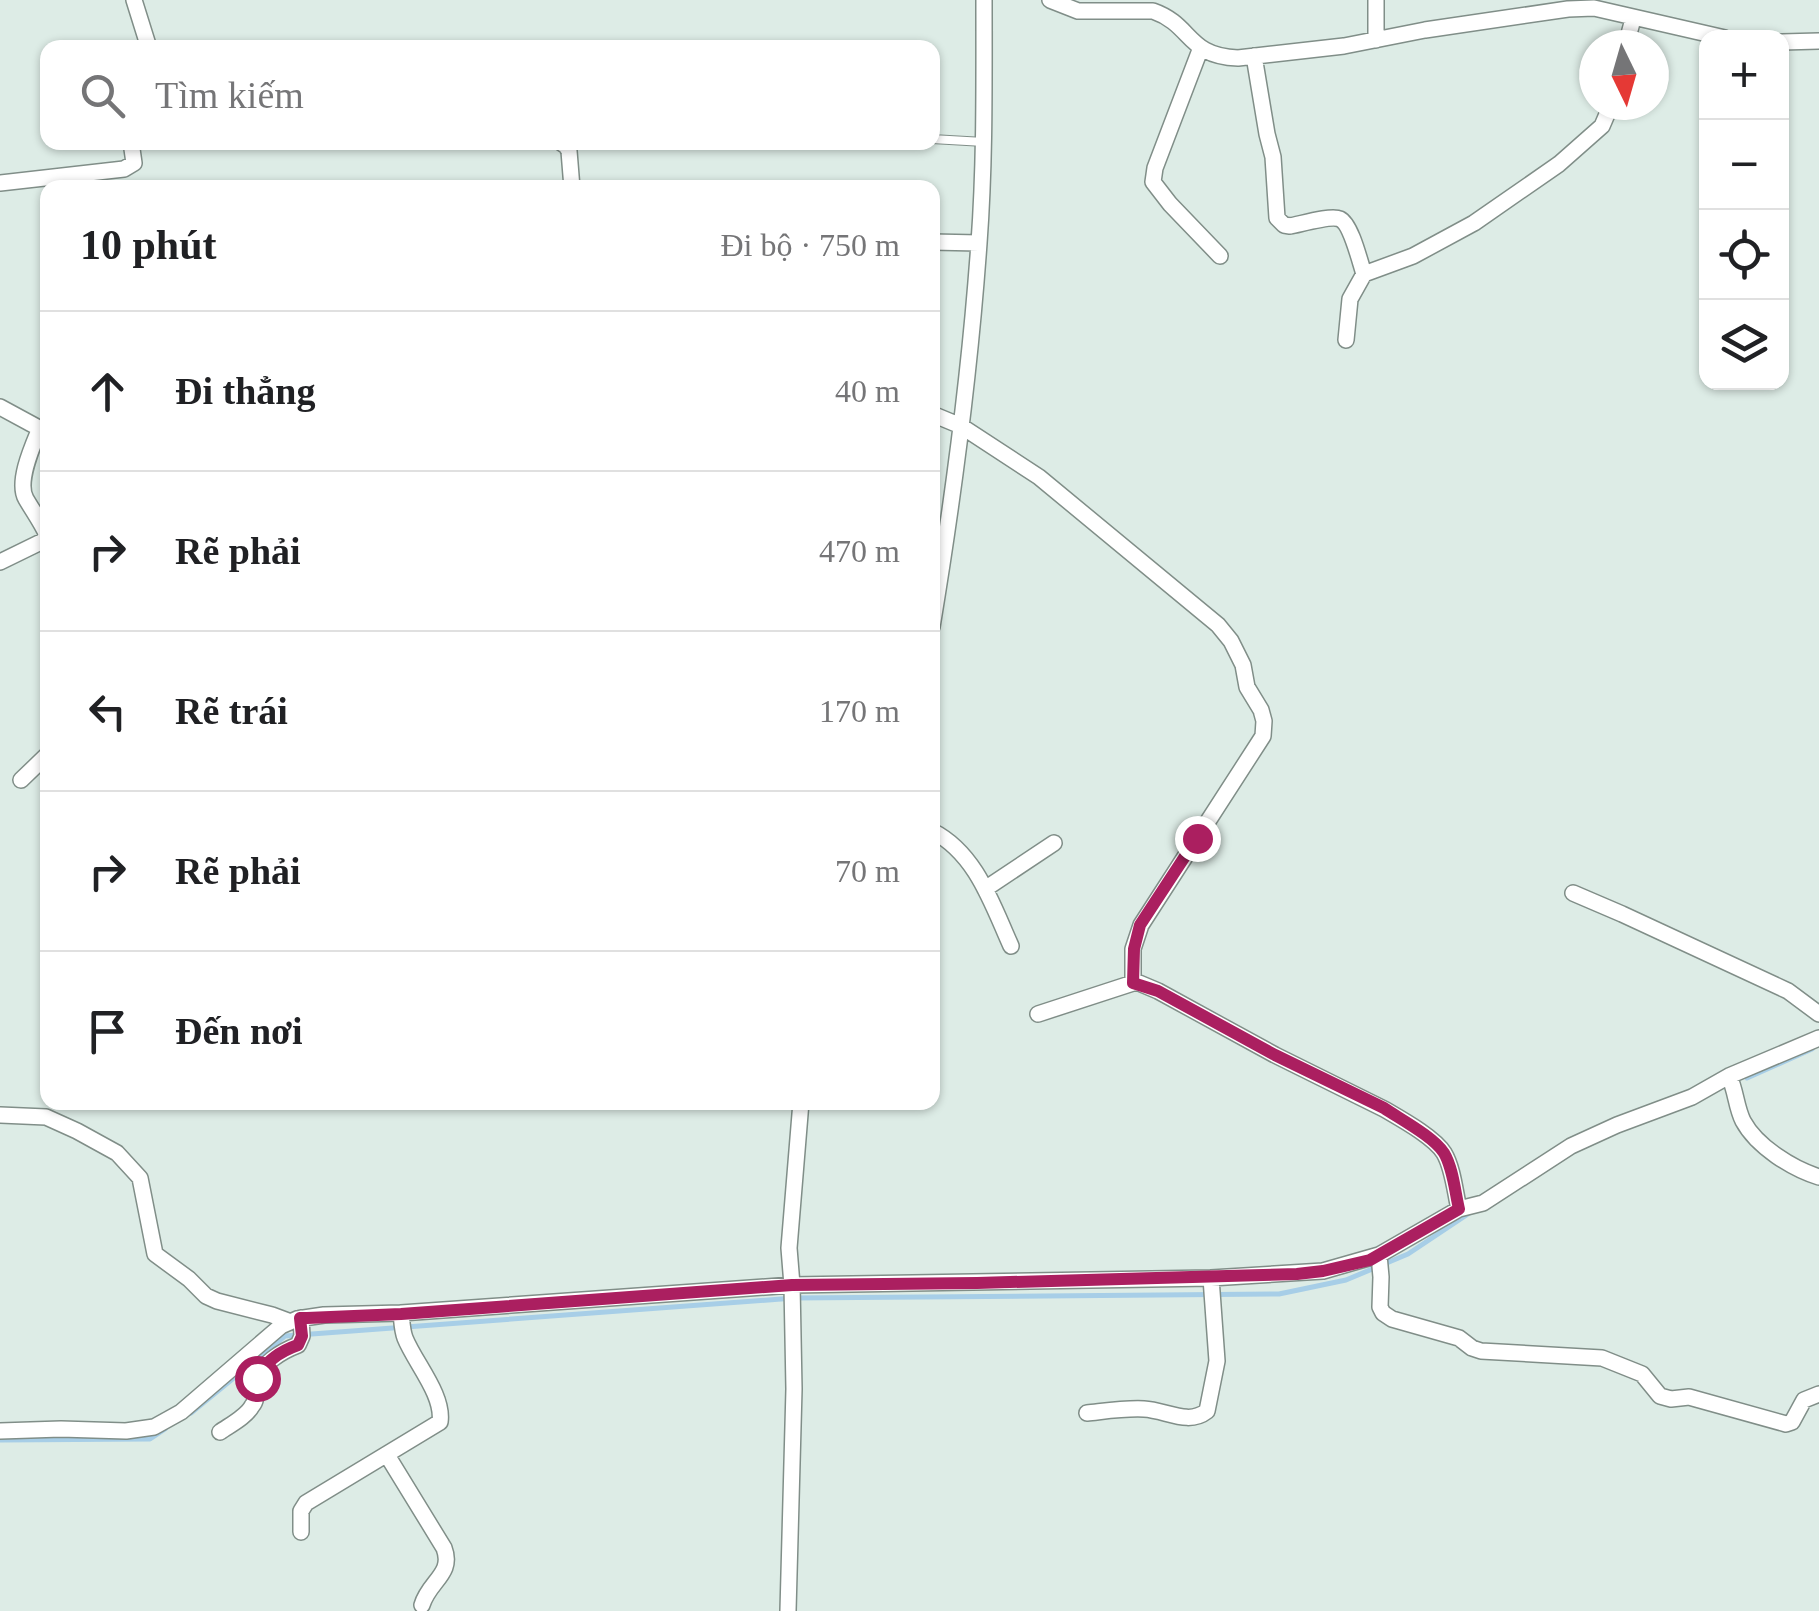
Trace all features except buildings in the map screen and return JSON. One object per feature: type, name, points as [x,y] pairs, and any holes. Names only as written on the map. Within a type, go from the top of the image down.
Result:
[{"type":"street","points":[[134,0],[146,40]]},
{"type":"street","points":[[940,572],[961,426],[980,243],[984,0]]},
{"type":"street","points":[[1050,0],[1078,12],[1152,11],[1162,7],[1200,50],[1221,57],[1316,50],[1568,9],[1628,11],[1699,31]]},
{"type":"street","points":[[1376,0],[1376,40]]},
{"type":"street","points":[[1789,42],[1819,41]]},
{"type":"street","points":[[1200,50],[1154,168],[1153,182],[1220,256]]},
{"type":"street","points":[[1254,56],[1273,157],[1277,218],[1290,226],[1333,218],[1342,220],[1364,274]]},
{"type":"street","points":[[1346,340],[1350,299],[1364,274],[1414,256],[1474,223],[1559,164],[1605,120]]},
{"type":"street","points":[[0,184],[124,169],[134,163],[132,150]]},
{"type":"street","points":[[568,150],[571,180]]},
{"type":"street","points":[[940,242],[980,243]]},
{"type":"street","points":[[0,408],[40,428]]},
{"type":"street","points":[[940,417],[961,426],[1039,478],[1218,625],[1239,654],[1247,686],[1264,722],[1263,736],[1140,925],[1134,949],[1133,983]]},
{"type":"street","points":[[40,436],[31,448],[22,488],[40,521]]},
{"type":"street","points":[[0,562],[40,542]]},
{"type":"street","points":[[21,780],[40,762]]},
{"type":"street","points":[[940,836],[956,846],[985,889],[1011,946]]},
{"type":"street","points":[[985,889],[1054,844]]},
{"type":"street","points":[[1573,894],[1788,991],[1819,1014]]},
{"type":"street","points":[[1038,1014],[1133,983],[1158,991],[1404,1122],[1441,1149],[1459,1209]]},
{"type":"street","points":[[0,1431],[154,1427],[181,1412],[268,1336],[324,1315],[792,1296],[1212,1286],[1345,1266],[1380,1265],[1459,1209],[1483,1203],[1572,1146],[1692,1097],[1733,1087],[1819,1038]]},
{"type":"street","points":[[1733,1087],[1742,1119],[1750,1131],[1791,1164],[1819,1177]]},
{"type":"street","points":[[788,1611],[794,1389],[789,1233],[800,1110]]},
{"type":"street","points":[[0,1115],[46,1117],[117,1153],[140,1178],[155,1254],[217,1302],[272,1315],[298,1326]]},
{"type":"street","points":[[1380,1265],[1382,1313],[1403,1324],[1459,1338],[1472,1348],[1602,1358],[1642,1374],[1660,1396],[1690,1397],[1786,1424],[1792,1422],[1804,1400],[1819,1394]]},
{"type":"street","points":[[1087,1412],[1145,1409],[1182,1418],[1207,1412],[1217,1361],[1212,1286]]},
{"type":"street","points":[[301,1532],[301,1510],[306,1503],[440,1422],[442,1416],[403,1334],[401,1314]]},
{"type":"street","points":[[220,1432],[253,1406],[257,1378],[263,1367],[298,1345],[298,1326]]},
{"type":"street","points":[[387,1455],[448,1560],[422,1605]]},
{"type":"lane","points":[[940,139],[984,142]]},
{"type":"waterway","points":[[1747,1078],[1812,1049]]},
{"type":"waterway","points":[[191,1413],[285,1336],[794,1298],[1279,1294],[1346,1280],[1408,1254],[1471,1212]]},
{"type":"waterway","points":[[0,1440],[150,1439],[165,1429]]},
{"type":"route","points":[[257,1378],[263,1367],[298,1345],[302,1336],[300,1318],[792,1285],[1297,1274],[1370,1260],[1459,1209],[1441,1149],[1384,1108],[1275,1055],[1158,991],[1133,983],[1134,949],[1140,925],[1197,838]]}]
